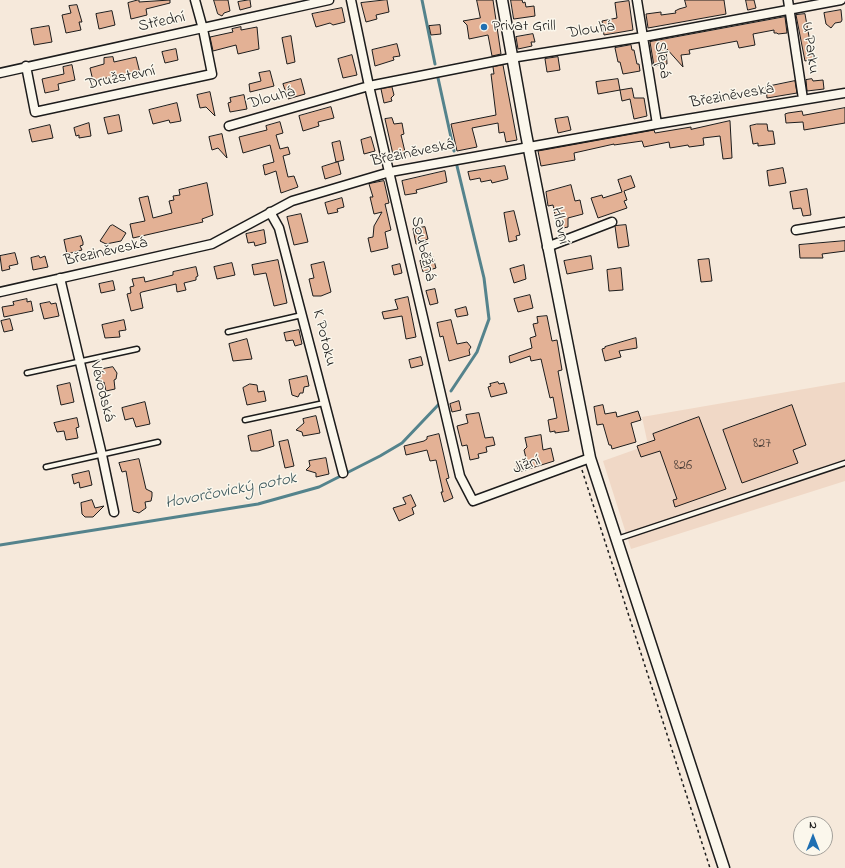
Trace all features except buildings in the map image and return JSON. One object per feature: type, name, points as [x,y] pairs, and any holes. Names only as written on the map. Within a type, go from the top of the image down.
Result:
[{"type":"street","points":[[195,0],[203,28]]},
{"type":"street","name":"Střední","points":[[0,72],[329,0]]},
{"type":"street","name":"Souběžná","points":[[351,0],[369,86],[460,476],[473,501]]},
{"type":"street","name":"Hlavní","points":[[502,0],[511,58],[547,247],[590,458],[724,868]]},
{"type":"street","name":"Slepá","points":[[638,0],[657,124]]},
{"type":"street","name":"U Parku","points":[[788,0],[802,99]]},
{"type":"street","name":"Dlouhá","points":[[230,126],[369,86],[511,58],[643,37],[841,0]]},
{"type":"street","name":"Družstevní","points":[[26,66],[35,112],[212,74],[203,28]]},
{"type":"street","name":"Březiněveská","points":[[0,292],[212,244],[292,201],[390,172],[528,146],[845,93]]},
{"type":"street","name":"K Potoku","points":[[270,212],[279,228],[343,473]]},
{"type":"street","points":[[547,247],[612,222]]},
{"type":"street","points":[[796,230],[845,222]]},
{"type":"street","name":"Vévodská","points":[[60,278],[114,512]]},
{"type":"street","name":"Jižní","points":[[473,501],[590,458]]},
{"type":"lane","points":[[228,332],[302,315]]},
{"type":"lane","points":[[27,374],[137,349]]},
{"type":"lane","points":[[245,420],[325,403]]},
{"type":"lane","points":[[46,468],[158,442]]},
{"type":"lane","points":[[617,539],[845,463]]},
{"type":"path","points":[[580,462],[710,868]]},
{"type":"shaded area","points":[[845,382],[845,481],[631,549],[603,461],[648,445],[642,417]]},
{"type":"waterway","name":"Hovorčovický potok","points":[[422,0],[435,64]]},
{"type":"waterway","name":"Hovorčovický potok","points":[[438,78],[454,151]]},
{"type":"waterway","name":"Hovorčovický potok","points":[[451,391],[477,352],[489,319],[484,278],[457,166]]},
{"type":"waterway","name":"Hovorčovický potok","points":[[0,545],[258,504],[319,487],[402,443],[440,403]]},
{"type":"place","name":"Privat Grill","points":[[484,27]]}]
